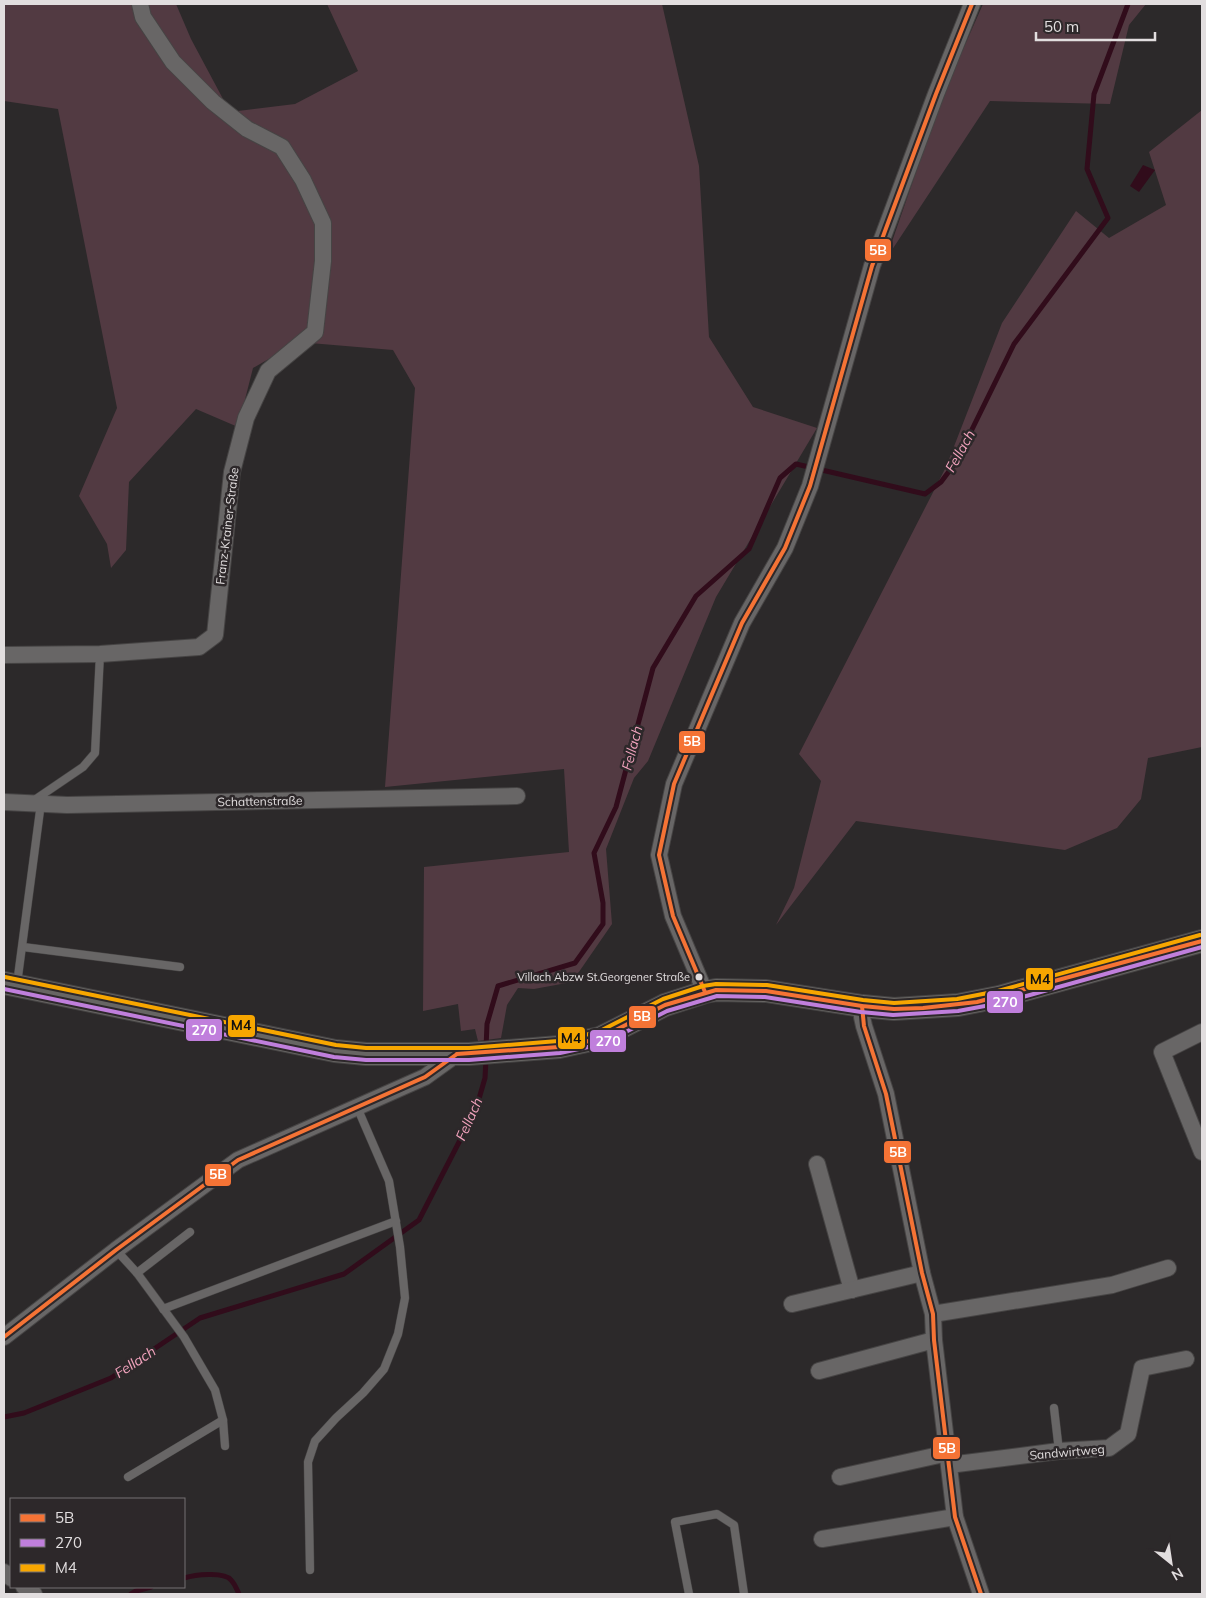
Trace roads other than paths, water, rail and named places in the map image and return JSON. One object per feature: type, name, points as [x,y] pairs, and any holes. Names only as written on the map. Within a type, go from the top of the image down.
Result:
[{"type":"main road","points":[[10,984],[335,1052],[366,1054],[463,1054],[559,1047],[600,1038],[665,1005],[716,990],[766,991],[894,1009],[977,1002],[1202,941]]},
{"type":"street","name":"Franz-Krainer-Straße","points":[[4,655],[100,654],[199,647],[215,634],[232,472],[246,418],[268,371],[315,332],[323,261],[322,223],[303,180],[282,148],[247,129],[213,102],[173,62],[142,17],[140,4]]},
{"type":"street","points":[[705,992],[673,916],[659,854],[674,784],[742,623],[785,548],[810,486],[822,451],[872,266],[936,94],[972,4]]},
{"type":"street","name":"Schattenstraße","points":[[4,802],[77,804],[516,796]]},
{"type":"street","points":[[862,1006],[864,1026],[886,1094],[922,1273],[933,1314],[934,1340],[955,1517],[981,1594]]},
{"type":"street","points":[[1202,1032],[1162,1052],[1202,1152]]},
{"type":"street","points":[[4,1337],[116,1250],[238,1160],[425,1077],[463,1054]]},
{"type":"street","points":[[817,1164],[852,1290]]},
{"type":"street","points":[[933,1314],[1112,1285],[1168,1268]]},
{"type":"street","points":[[792,1304],[922,1273]]},
{"type":"street","points":[[819,1371],[934,1340]]},
{"type":"street","name":"Sandwirtweg","points":[[840,1477],[948,1459],[1109,1448],[1128,1434],[1142,1368],[1186,1359]]},
{"type":"street","points":[[822,1539],[955,1517]]},
{"type":"lane","points":[[10,984],[23,947],[36,803],[83,767],[95,752],[100,654]]},
{"type":"lane","points":[[23,947],[180,967]]},
{"type":"lane","points":[[310,1570],[308,1462],[315,1441],[384,1369],[398,1334],[405,1298],[400,1247],[389,1181],[357,1107]]},
{"type":"lane","points":[[163,1309],[396,1223]]},
{"type":"lane","points":[[137,1273],[190,1232]]},
{"type":"lane","points":[[116,1250],[137,1273],[184,1337],[216,1390],[223,1420],[225,1446]]},
{"type":"lane","points":[[1054,1408],[1059,1451]]},
{"type":"lane","points":[[128,1478],[223,1420]]},
{"type":"lane","points":[[689,1594],[675,1522],[717,1514],[734,1525],[744,1594]]},
{"type":"waterway","name":"Fellach","points":[[486,1048],[487,1024],[498,986],[575,963],[603,924],[603,903],[594,853],[616,807],[653,668],[696,596],[749,549],[780,478],[796,464],[925,494],[941,482],[956,462],[1014,344],[1108,218],[1087,169],[1094,94],[1128,4]]},
{"type":"waterway","name":"Fellach","points":[[4,1417],[24,1413],[111,1378],[200,1318],[344,1274],[419,1220],[476,1109],[485,1078],[486,1059]]},
{"type":"waterway","points":[[185,1578],[201,1575],[222,1575],[231,1580],[239,1594]]},
{"type":"waterway","points":[[131,1594],[147,1588]]},
{"type":"place","name":"Villach Abzw St.Georgener Straße","points":[[699,977]]}]
